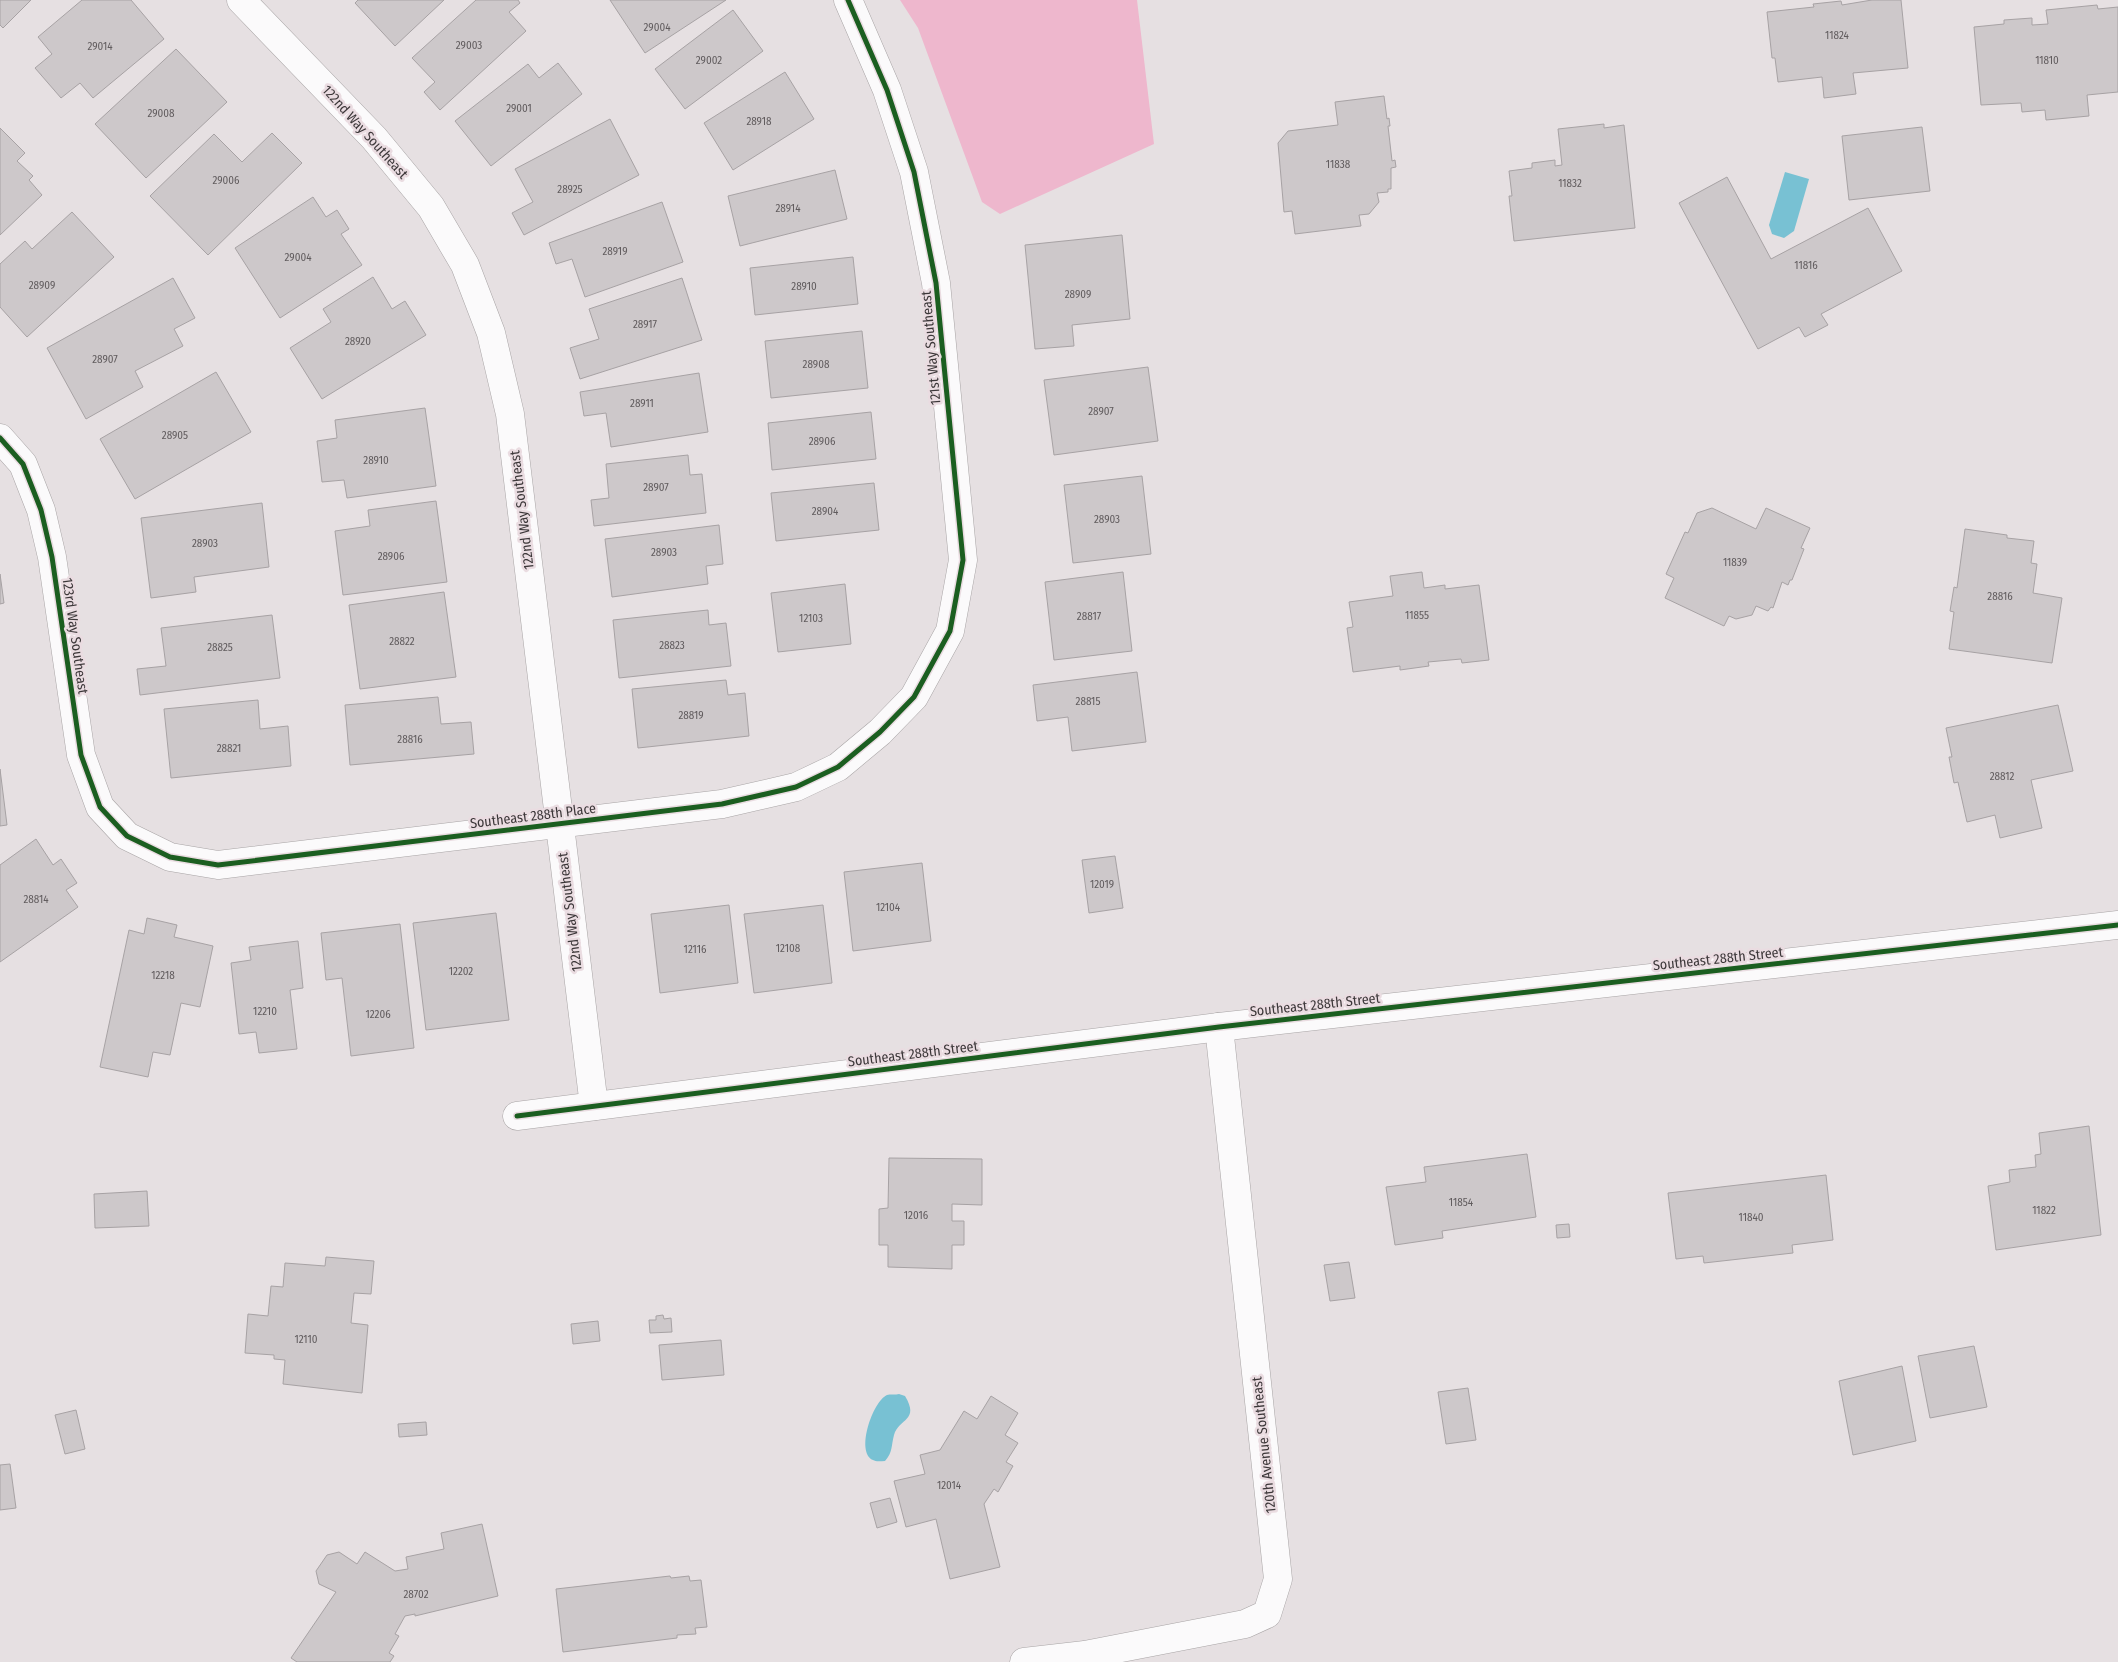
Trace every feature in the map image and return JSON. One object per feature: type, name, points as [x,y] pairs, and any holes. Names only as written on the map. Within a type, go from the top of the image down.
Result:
[{"type":"street","name":"122nd Way Southeast","points":[[241,0],[374,138],[431,207],[465,266],[492,333],[510,414],[594,1106]]},
{"type":"street","name":"121st Way Southeast","points":[[848,0],[888,90],[914,172],[936,283],[963,560],[950,631],[914,697]]},
{"type":"street","name":"123rd Way Southeast","points":[[0,438],[22,464],[41,510],[52,557],[81,755],[100,807],[127,836]]},
{"type":"street","name":"Southeast 288th Place","points":[[127,836],[170,856],[218,866],[722,804],[796,787],[838,767],[880,732],[914,697]]},
{"type":"street","name":"Southeast 288th Street","points":[[517,1116],[1219,1027],[2118,925]]},
{"type":"street","name":"120th Avenue Southeast","points":[[1024,1662],[1085,1655],[1245,1624],[1267,1614],[1278,1579],[1219,1027]]},
{"type":"shaded area","points":[[900,0],[1137,0],[1154,144],[1000,214],[982,202],[918,28]]},
{"type":"water","points":[[1785,172],[1809,179],[1794,231],[1784,238],[1772,234],[1769,225]]},
{"type":"water","points":[[899,1394],[905,1396],[909,1404],[909,1415],[894,1435],[888,1458],[885,1461],[874,1461],[868,1455],[866,1447],[868,1427],[872,1416],[882,1399],[887,1395]]},
{"type":"building","points":[[0,0],[31,0],[3,28],[0,25]]},
{"type":"building","points":[[82,0],[131,0],[164,39],[93,98],[80,83],[61,98],[35,68],[52,54],[38,37]]},
{"type":"building","points":[[358,0],[444,0],[395,46],[355,3]]},
{"type":"building","points":[[476,0],[518,0],[520,3],[509,12],[526,31],[440,110],[424,92],[435,82],[412,58]]},
{"type":"building","points":[[610,0],[726,0],[645,53]]},
{"type":"building","points":[[1872,0],[1901,0],[1908,68],[1853,73],[1856,94],[1824,98],[1822,77],[1778,82],[1775,58],[1772,58],[1767,12],[1814,7],[1813,4],[1841,1],[1842,5]]},
{"type":"building","points":[[2097,5],[2098,9],[2118,7],[2118,92],[2087,95],[2089,116],[2046,120],[2045,110],[2022,112],[2021,103],[1981,105],[1974,27],[2004,24],[2004,20],[2032,18],[2032,25],[2048,24],[2046,10]]},
{"type":"building","points":[[733,10],[763,51],[685,109],[655,69]]},
{"type":"building","points":[[176,49],[227,102],[146,178],[95,124]]},
{"type":"building","points":[[558,63],[582,94],[491,166],[455,121],[528,64],[539,78]]},
{"type":"building","points":[[785,72],[814,119],[733,170],[704,123]]},
{"type":"building","points":[[1384,96],[1387,119],[1389,118],[1390,126],[1388,126],[1392,161],[1395,160],[1396,167],[1391,168],[1391,189],[1388,189],[1388,192],[1377,193],[1379,202],[1369,214],[1359,215],[1361,226],[1295,234],[1292,211],[1284,212],[1278,143],[1288,131],[1338,125],[1335,102]]},
{"type":"building","points":[[610,119],[639,175],[524,235],[512,213],[533,202],[515,169]]},
{"type":"building","points":[[1604,124],[1604,128],[1624,125],[1635,228],[1514,241],[1509,196],[1512,196],[1509,171],[1532,168],[1532,163],[1555,160],[1555,166],[1562,165],[1558,129]]},
{"type":"building","points":[[1922,127],[1930,191],[1849,200],[1842,136]]},
{"type":"building","points":[[0,128],[25,153],[17,161],[33,176],[29,180],[42,195],[0,235]]},
{"type":"building","points":[[272,133],[302,163],[208,255],[150,196],[214,134],[242,162]]},
{"type":"building","points":[[835,170],[847,219],[740,246],[728,196]]},
{"type":"building","points":[[1727,177],[1771,259],[1868,208],[1902,271],[1821,314],[1828,325],[1805,337],[1799,327],[1758,349],[1679,203]]},
{"type":"building","points":[[313,197],[326,217],[337,210],[349,229],[341,234],[362,265],[280,318],[235,248]]},
{"type":"building","points":[[662,202],[683,262],[585,297],[572,259],[556,264],[549,243]]},
{"type":"building","points":[[72,212],[114,257],[27,337],[0,307],[0,264],[25,241],[32,249]]},
{"type":"building","points":[[1122,235],[1130,319],[1072,325],[1074,346],[1035,349],[1025,245]]},
{"type":"building","points":[[853,257],[858,304],[755,315],[750,268]]},
{"type":"building","points":[[373,277],[392,309],[405,301],[426,335],[322,399],[290,348],[331,322],[323,309]]},
{"type":"building","points":[[173,278],[195,318],[174,329],[183,346],[135,371],[143,387],[86,419],[47,348]]},
{"type":"building","points":[[682,278],[702,340],[580,379],[570,348],[599,339],[589,309]]},
{"type":"building","points":[[862,331],[868,388],[771,398],[765,341]]},
{"type":"building","points":[[1148,367],[1158,441],[1054,455],[1044,380]]},
{"type":"building","points":[[216,372],[251,432],[135,499],[100,439]]},
{"type":"building","points":[[699,373],[708,432],[611,447],[606,413],[584,416],[580,392]]},
{"type":"building","points":[[425,408],[436,486],[347,498],[344,480],[322,482],[317,441],[337,438],[335,420]]},
{"type":"building","points":[[871,412],[876,459],[772,470],[768,423]]},
{"type":"building","points":[[688,455],[690,475],[702,474],[706,513],[594,526],[591,500],[609,498],[606,464]]},
{"type":"building","points":[[1142,476],[1151,554],[1073,563],[1064,485]]},
{"type":"building","points":[[874,483],[879,530],[776,541],[771,493]]},
{"type":"building","points":[[436,501],[447,582],[343,595],[335,531],[370,526],[368,510]]},
{"type":"building","points":[[262,503],[269,567],[194,577],[196,592],[151,598],[141,518]]},
{"type":"building","points":[[1712,508],[1756,529],[1766,508],[1810,528],[1801,548],[1804,549],[1792,580],[1790,580],[1788,585],[1782,582],[1773,608],[1771,607],[1768,611],[1756,606],[1752,615],[1736,619],[1729,616],[1724,626],[1665,598],[1674,578],[1666,574],[1685,532],[1688,533],[1697,513]]},
{"type":"building","points":[[719,525],[723,564],[706,566],[708,584],[612,597],[605,539]]},
{"type":"building","points":[[1965,529],[2007,535],[2007,538],[2034,541],[2031,563],[2037,564],[2033,593],[2062,598],[2052,663],[1949,649],[1954,612],[1950,611],[1954,587],[1957,588]]},
{"type":"building","points":[[1123,572],[1132,651],[1054,660],[1045,582]]},
{"type":"building","points":[[1422,572],[1424,588],[1445,585],[1445,589],[1479,585],[1489,660],[1462,663],[1461,659],[1428,662],[1429,666],[1400,670],[1400,666],[1353,672],[1347,628],[1353,627],[1349,602],[1393,596],[1390,576]]},
{"type":"building","points":[[0,574],[4,603],[0,604]]},
{"type":"building","points":[[845,584],[851,644],[778,652],[771,593]]},
{"type":"building","points":[[444,592],[456,677],[360,689],[349,605]]},
{"type":"building","points":[[708,610],[709,625],[726,623],[731,666],[619,678],[613,620]]},
{"type":"building","points":[[272,615],[280,678],[140,695],[137,669],[166,666],[161,628]]},
{"type":"building","points":[[1137,672],[1146,742],[1072,751],[1068,717],[1037,721],[1033,685]]},
{"type":"building","points":[[726,680],[728,695],[745,693],[749,736],[638,748],[632,689]]},
{"type":"building","points":[[438,697],[441,724],[471,722],[474,754],[350,765],[345,705]]},
{"type":"building","points":[[258,700],[260,729],[288,726],[291,766],[171,778],[164,709]]},
{"type":"building","points":[[2058,705],[2073,771],[2031,780],[2042,828],[2000,838],[1995,815],[1967,822],[1958,782],[1954,783],[1949,757],[1952,757],[1946,728]]},
{"type":"building","points":[[0,769],[7,825],[0,826]]},
{"type":"building","points":[[36,839],[53,865],[61,859],[77,883],[66,890],[78,907],[0,962],[0,865]]},
{"type":"building","points":[[1115,856],[1123,908],[1089,913],[1082,860]]},
{"type":"building","points":[[922,863],[931,941],[853,951],[844,872]]},
{"type":"building","points":[[729,905],[738,983],[660,993],[651,914]]},
{"type":"building","points":[[823,905],[832,983],[754,993],[744,914]]},
{"type":"building","points":[[496,913],[509,1020],[426,1030],[413,923]]},
{"type":"building","points":[[147,918],[177,925],[174,937],[213,946],[200,1007],[181,1003],[170,1055],[153,1052],[148,1077],[100,1067],[129,930],[144,934]]},
{"type":"building","points":[[400,924],[414,1048],[351,1056],[342,978],[326,980],[321,933]]},
{"type":"building","points":[[298,941],[303,988],[290,990],[297,1049],[259,1053],[256,1032],[239,1034],[231,963],[251,960],[249,947]]},
{"type":"building","points":[[2089,1126],[2101,1235],[1996,1250],[1988,1186],[2010,1182],[2009,1170],[2036,1167],[2035,1155],[2041,1154],[2039,1133]]},
{"type":"building","points":[[1527,1154],[1536,1217],[1442,1231],[1443,1238],[1395,1245],[1386,1187],[1426,1182],[1424,1167]]},
{"type":"building","points":[[889,1158],[982,1159],[982,1205],[952,1204],[952,1221],[964,1221],[964,1245],[952,1245],[952,1269],[888,1267],[888,1245],[879,1245],[879,1209],[888,1208]]},
{"type":"building","points":[[1826,1175],[1833,1240],[1792,1245],[1793,1253],[1704,1263],[1703,1256],[1676,1259],[1668,1193]]},
{"type":"building","points":[[147,1191],[149,1226],[95,1228],[94,1194]]},
{"type":"building","points":[[1569,1224],[1570,1237],[1557,1238],[1556,1225]]},
{"type":"building","points":[[326,1257],[374,1261],[371,1294],[354,1293],[351,1323],[368,1325],[362,1393],[283,1384],[285,1360],[274,1359],[274,1355],[245,1353],[248,1314],[268,1316],[271,1286],[283,1287],[285,1263],[325,1266]]},
{"type":"building","points":[[1349,1262],[1355,1298],[1330,1301],[1324,1265]]},
{"type":"building","points":[[663,1315],[664,1319],[671,1318],[672,1332],[650,1333],[649,1320],[656,1320],[656,1316]]},
{"type":"building","points":[[598,1321],[600,1341],[573,1344],[571,1324]]},
{"type":"building","points":[[721,1340],[724,1375],[662,1380],[659,1345]]},
{"type":"building","points":[[1974,1346],[1987,1407],[1930,1418],[1918,1356]]},
{"type":"building","points":[[1902,1366],[1916,1441],[1853,1455],[1839,1381]]},
{"type":"building","points":[[1468,1388],[1476,1440],[1446,1444],[1438,1392]]},
{"type":"building","points":[[991,1396],[1018,1413],[1005,1435],[1018,1443],[1006,1462],[1013,1466],[998,1492],[994,1489],[984,1504],[1000,1567],[950,1579],[936,1519],[906,1527],[894,1481],[925,1474],[920,1455],[940,1450],[964,1411],[977,1419]]},
{"type":"building","points":[[76,1410],[85,1449],[65,1454],[55,1415]]},
{"type":"building","points":[[426,1422],[427,1435],[399,1437],[398,1424]]},
{"type":"building","points":[[10,1464],[16,1508],[0,1510],[0,1465]]},
{"type":"building","points":[[890,1498],[897,1522],[877,1528],[870,1503]]},
{"type":"building","points":[[482,1524],[498,1596],[415,1616],[415,1614],[405,1616],[395,1634],[399,1636],[389,1653],[394,1656],[390,1662],[297,1662],[291,1658],[336,1592],[319,1584],[316,1571],[327,1555],[339,1552],[357,1564],[365,1552],[395,1571],[408,1569],[406,1557],[444,1549],[441,1533]]},
{"type":"building","points":[[670,1576],[671,1578],[689,1576],[690,1581],[701,1580],[707,1627],[695,1628],[696,1634],[677,1635],[677,1638],[563,1652],[556,1589]]},
{"type":"cycle path","points":[[0,438],[23,464],[41,510],[52,557],[81,755],[100,807],[127,836],[170,857],[218,865],[722,804],[796,787],[838,767],[880,732],[914,697],[950,631],[963,560],[936,283],[914,172],[887,90],[848,0]]},
{"type":"cycle path","points":[[517,1116],[1219,1027],[2118,925]]}]
